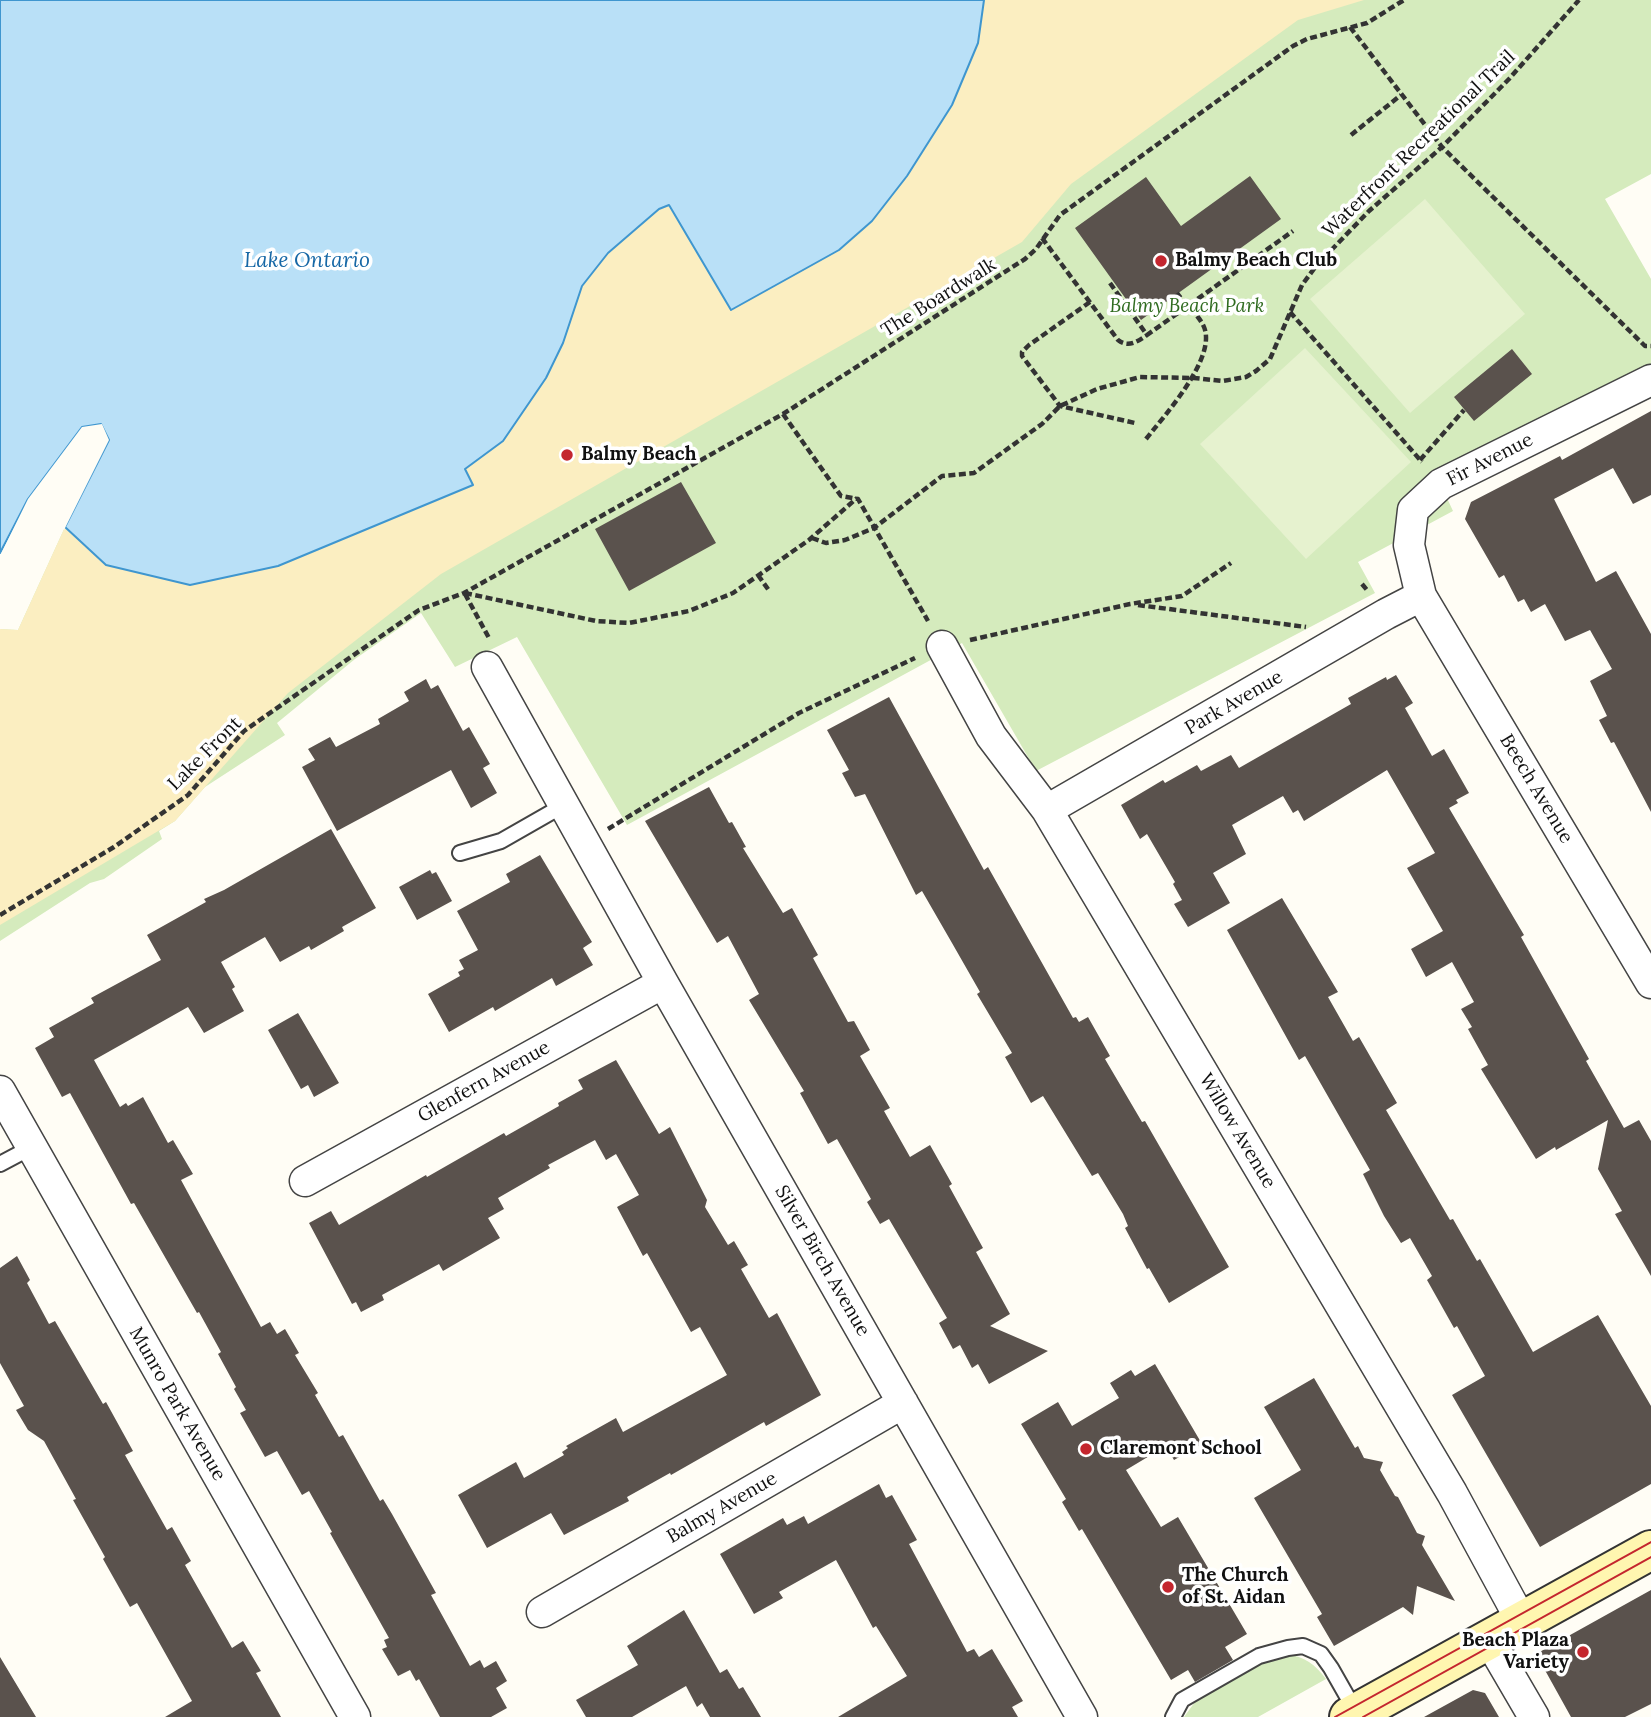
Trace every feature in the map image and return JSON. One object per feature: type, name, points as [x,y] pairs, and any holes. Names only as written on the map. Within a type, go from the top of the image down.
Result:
[{"type":"main road","points":[[1353,1715],[1651,1550]]},
{"type":"street","name":"Fir Avenue","points":[[1421,596],[1409,545],[1413,509],[1441,484],[1651,380]]},
{"type":"street","name":"Park Avenue","points":[[1046,810],[1421,596]]},
{"type":"street","name":"Beech Avenue","points":[[1421,596],[1651,983]]},
{"type":"street","name":"Willow Avenue","points":[[943,646],[991,736],[1046,810],[1452,1493],[1506,1631],[1534,1717]]},
{"type":"street","name":"Silver Birch Avenue","points":[[486,667],[1082,1717]]},
{"type":"street","name":"Glenfern Avenue","points":[[306,1181],[663,983]]},
{"type":"street","name":"Munro Park Avenue","points":[[0,1091],[355,1717]]},
{"type":"street","name":"Balmy Avenue","points":[[542,1612],[903,1404]]},
{"type":"lane","points":[[460,853],[501,841],[564,805]]},
{"type":"lane","points":[[0,1164],[32,1147]]},
{"type":"lane","points":[[1173,1717],[1182,1700],[1259,1656],[1303,1646],[1321,1654],[1331,1668],[1353,1715]]},
{"type":"path","name":"The Boardwalk","points":[[464,593],[783,414],[1025,259],[1036,249],[1060,215],[1293,46],[1307,39],[1375,19],[1404,0]]},
{"type":"path","name":"Waterfront Recreational Trail","points":[[812,537],[826,543],[845,540],[874,528],[942,476],[974,473],[1042,424],[1060,407],[1097,389],[1140,377],[1230,380],[1256,371],[1270,359],[1302,285],[1322,259],[1368,211],[1442,147],[1509,79],[1579,0]]},
{"type":"path","points":[[1350,27],[1442,147],[1645,346],[1651,346]]},
{"type":"path","points":[[1351,135],[1401,94]]},
{"type":"path","points":[[1042,238],[1121,343],[1131,344],[1293,231]]},
{"type":"path","points":[[1110,283],[1147,335]]},
{"type":"path","points":[[1146,439],[1194,377],[1203,351],[1206,332],[1203,325],[1177,293]]},
{"type":"path","points":[[1090,302],[1022,352],[1024,358],[1060,407],[1135,423]]},
{"type":"path","points":[[1290,312],[1427,468]]},
{"type":"path","points":[[1420,460],[1464,410]]},
{"type":"path","points":[[783,414],[841,496],[857,498]]},
{"type":"path","points":[[857,498],[943,646]]},
{"type":"path","points":[[464,593],[579,619],[629,623],[701,608],[733,593],[812,537],[857,498]]},
{"type":"path","points":[[585,842],[799,713],[943,646],[1130,604],[1177,597],[1191,592],[1231,564]]},
{"type":"path","points":[[758,575],[770,592]]},
{"type":"path","points":[[1362,584],[1367,590]]},
{"type":"path","points":[[464,593],[493,645],[486,667]]},
{"type":"path","name":"Lake Front","points":[[0,915],[114,847],[188,795],[244,732],[329,672],[419,610],[464,593]]},
{"type":"path","points":[[1130,604],[1315,628]]},
{"type":"green space","name":"Balmy Beach Park","points":[[984,0],[1651,0],[1651,174],[1605,199],[1651,279],[1651,371],[1446,496],[1453,511],[1358,562],[1375,593],[1036,771],[962,643],[627,825],[517,637],[455,667],[421,613],[355,659],[277,723],[285,735],[205,787],[175,821],[159,831],[162,839],[104,879],[90,883],[0,941],[0,629],[18,630],[65,527],[106,565],[978,43]]},
{"type":"green space","points":[[1425,199],[1525,314],[1410,413],[1310,299]]},
{"type":"green space","points":[[1305,348],[1411,462],[1306,559],[1200,444]]},
{"type":"green space","points":[[1286,1654],[1309,1662],[1326,1679],[1258,1717],[1184,1717],[1200,1695],[1262,1659]]},
{"type":"sand","name":"Balmy Beach","points":[[984,0],[1364,0],[1298,20],[1071,184],[1022,242],[441,574],[288,693],[175,821],[0,925],[0,629],[18,630],[65,527],[106,565],[472,485],[465,469],[503,441],[546,378],[563,343],[582,286],[608,253],[659,209],[668,205],[731,310],[839,250],[872,221],[907,176],[978,43]]},
{"type":"water","name":"Lake Ontario","points":[[0,0],[984,0],[978,43],[952,105],[907,176],[872,221],[839,250],[731,310],[669,205],[659,209],[608,253],[582,286],[563,343],[546,378],[503,441],[465,469],[473,485],[278,566],[190,585],[106,565],[65,527],[109,440],[101,424],[82,427],[28,499],[0,553]]},
{"type":"pier","points":[[102,424],[109,440],[64,530],[62,525],[105,440],[100,427],[84,430],[31,501],[0,556],[28,499],[82,427]]},
{"type":"building","name":"Balmy Beach Club","points":[[1250,176],[1281,219],[1141,320],[1075,228],[1146,177],[1181,226]]},
{"type":"building","points":[[1512,349],[1532,374],[1474,421],[1454,397]]},
{"type":"building","points":[[1651,411],[1651,495],[1633,504],[1613,468],[1554,499],[1596,582],[1616,571],[1651,634],[1651,812],[1614,742],[1611,743],[1599,720],[1607,716],[1590,681],[1612,669],[1590,630],[1565,641],[1545,604],[1531,612],[1524,599],[1518,602],[1504,575],[1499,578],[1465,519],[1471,502],[1560,456],[1562,460]]},
{"type":"building","points":[[681,482],[716,543],[629,591],[595,529]]},
{"type":"building","points":[[1396,675],[1413,703],[1405,708],[1432,756],[1444,749],[1469,793],[1456,800],[1458,803],[1449,808],[1524,935],[1521,937],[1589,1059],[1586,1061],[1624,1128],[1639,1120],[1651,1141],[1651,1276],[1615,1214],[1622,1211],[1598,1169],[1608,1120],[1536,1159],[1481,1069],[1488,1065],[1468,1029],[1472,1027],[1461,1009],[1474,1002],[1452,962],[1426,977],[1411,949],[1443,931],[1407,868],[1435,853],[1387,770],[1304,821],[1298,810],[1293,813],[1283,796],[1232,825],[1246,854],[1213,873],[1230,903],[1188,927],[1174,904],[1182,900],[1173,884],[1175,882],[1147,834],[1140,839],[1121,805],[1163,780],[1165,783],[1197,765],[1201,771],[1231,755],[1239,768],[1351,704],[1348,698],[1386,677],[1387,680]]},
{"type":"building","points":[[426,679],[431,689],[438,685],[463,731],[469,727],[490,764],[483,768],[497,793],[471,808],[451,770],[337,831],[302,767],[315,760],[308,749],[330,737],[336,747],[380,724],[378,719],[409,701],[404,692]]},
{"type":"building","points":[[889,697],[984,870],[988,867],[1073,1018],[1076,1017],[1079,1022],[1088,1017],[1110,1056],[1105,1059],[1142,1122],[1145,1121],[1229,1267],[1169,1303],[1149,1268],[1147,1269],[1125,1228],[1128,1226],[1123,1214],[1098,1173],[1092,1176],[1043,1096],[1031,1103],[1005,1057],[1012,1053],[977,994],[980,992],[952,943],[922,891],[916,895],[865,794],[855,797],[842,773],[849,770],[827,730]]},
{"type":"building","points":[[709,787],[729,823],[732,822],[746,847],[743,848],[783,913],[792,908],[818,955],[813,958],[848,1022],[854,1021],[870,1050],[860,1056],[890,1108],[884,1111],[910,1157],[930,1145],[952,1184],[949,1186],[983,1248],[976,1252],[1010,1314],[990,1326],[1048,1351],[989,1384],[978,1364],[972,1368],[960,1345],[953,1349],[939,1323],[947,1318],[889,1219],[880,1224],[867,1202],[871,1199],[837,1139],[828,1144],[800,1093],[804,1091],[749,1000],[759,994],[728,936],[717,943],[645,821]]},
{"type":"building","points":[[331,829],[376,908],[342,927],[344,931],[311,950],[309,946],[280,962],[265,937],[221,962],[244,1011],[204,1033],[188,1007],[94,1060],[120,1107],[126,1103],[128,1106],[143,1097],[168,1143],[173,1140],[193,1174],[181,1180],[261,1327],[270,1322],[277,1334],[285,1329],[299,1353],[295,1355],[318,1393],[315,1395],[339,1437],[343,1435],[380,1501],[383,1499],[392,1514],[436,1593],[431,1595],[470,1666],[480,1660],[484,1668],[496,1661],[507,1681],[496,1688],[507,1708],[491,1717],[440,1717],[419,1679],[416,1681],[410,1670],[398,1676],[382,1649],[387,1647],[384,1640],[389,1638],[309,1491],[302,1495],[277,1451],[265,1457],[240,1413],[246,1410],[218,1354],[221,1352],[199,1312],[197,1313],[134,1203],[131,1204],[70,1093],[62,1097],[35,1048],[54,1037],[49,1028],[94,1003],[91,998],[161,960],[147,935],[206,902],[204,899]]},
{"type":"building","points":[[540,855],[592,942],[583,948],[593,965],[556,986],[552,978],[495,1011],[493,1007],[449,1032],[428,994],[460,976],[458,972],[464,969],[459,960],[478,950],[457,911],[510,882],[506,874]]},
{"type":"building","points":[[430,870],[432,874],[436,872],[452,901],[417,920],[399,887]]},
{"type":"building","points":[[1282,898],[1338,992],[1328,997],[1353,1041],[1359,1037],[1397,1103],[1386,1110],[1450,1220],[1453,1219],[1477,1261],[1480,1259],[1533,1352],[1598,1315],[1651,1406],[1651,1484],[1540,1547],[1452,1395],[1485,1376],[1427,1280],[1432,1276],[1410,1238],[1401,1243],[1384,1216],[1363,1174],[1370,1170],[1305,1056],[1299,1060],[1227,930]]},
{"type":"building","points":[[298,1013],[339,1083],[314,1097],[308,1085],[301,1089],[268,1030]]},
{"type":"building","points":[[616,1060],[659,1134],[670,1127],[707,1200],[705,1207],[728,1245],[734,1241],[748,1265],[741,1269],[769,1318],[777,1313],[821,1395],[766,1426],[764,1422],[671,1475],[670,1473],[627,1497],[629,1501],[564,1535],[551,1513],[487,1548],[458,1495],[516,1462],[524,1478],[564,1455],[562,1452],[568,1448],[566,1446],[616,1418],[623,1432],[727,1375],[700,1327],[691,1332],[647,1253],[643,1256],[617,1207],[639,1195],[616,1154],[606,1160],[595,1140],[548,1165],[550,1168],[498,1198],[504,1209],[488,1218],[500,1238],[443,1271],[439,1264],[382,1295],[384,1300],[361,1312],[356,1302],[352,1304],[309,1223],[331,1211],[339,1225],[426,1175],[427,1177],[504,1133],[506,1136],[559,1106],[558,1103],[583,1089],[578,1080]]},
{"type":"building","points":[[17,1256],[30,1280],[27,1283],[49,1324],[55,1321],[133,1451],[125,1455],[167,1530],[172,1527],[191,1561],[185,1565],[232,1648],[243,1641],[261,1671],[256,1673],[281,1717],[165,1717],[192,1701],[137,1603],[130,1607],[44,1441],[28,1430],[16,1410],[24,1406],[0,1363],[0,1268]]},
{"type":"building","points":[[1155,1364],[1202,1444],[1174,1460],[1166,1446],[1126,1470],[1161,1527],[1178,1517],[1247,1634],[1225,1647],[1233,1660],[1195,1682],[1188,1670],[1171,1680],[1082,1529],[1079,1531],[1062,1502],[1066,1499],[1021,1424],[1058,1402],[1072,1426],[1119,1398],[1110,1383],[1131,1370],[1135,1376]]},
{"type":"building","points":[[1314,1378],[1355,1448],[1358,1446],[1364,1458],[1383,1462],[1380,1470],[1417,1533],[1425,1536],[1422,1545],[1455,1601],[1417,1586],[1413,1615],[1403,1607],[1334,1646],[1317,1617],[1322,1614],[1254,1498],[1301,1470],[1264,1407]]},
{"type":"building","points":[[879,1484],[886,1498],[892,1495],[917,1540],[909,1544],[967,1652],[974,1649],[979,1657],[992,1649],[1023,1701],[1012,1707],[1018,1717],[838,1717],[907,1676],[876,1626],[873,1628],[836,1560],[779,1592],[783,1598],[754,1614],[720,1554],[783,1518],[787,1525],[804,1516],[808,1524]]},
{"type":"building","points":[[1651,1590],[1651,1704],[1625,1717],[1571,1717],[1536,1654]]},
{"type":"building","points":[[684,1610],[720,1673],[727,1669],[739,1689],[743,1687],[761,1717],[710,1717],[702,1703],[697,1707],[686,1686],[632,1717],[586,1717],[576,1700],[638,1665],[627,1646]]},
{"type":"building","points":[[0,1657],[36,1717],[0,1717]]},
{"type":"building","points":[[1473,1690],[1485,1693],[1499,1717],[1424,1717]]},
{"type":"tram line","points":[[1335,1717],[1651,1542]]},
{"type":"tram line","points":[[1363,1717],[1651,1557]]},
{"type":"place","name":"Balmy Beach Club","points":[[1161,261]]},
{"type":"place","name":"Balmy Beach","points":[[567,455]]},
{"type":"place","name":"Claremont School","points":[[1086,1449]]},
{"type":"place","name":"The Church of St. Aidan","points":[[1168,1587]]},
{"type":"place","name":"Beach Plaza Variety","points":[[1583,1652]]}]
